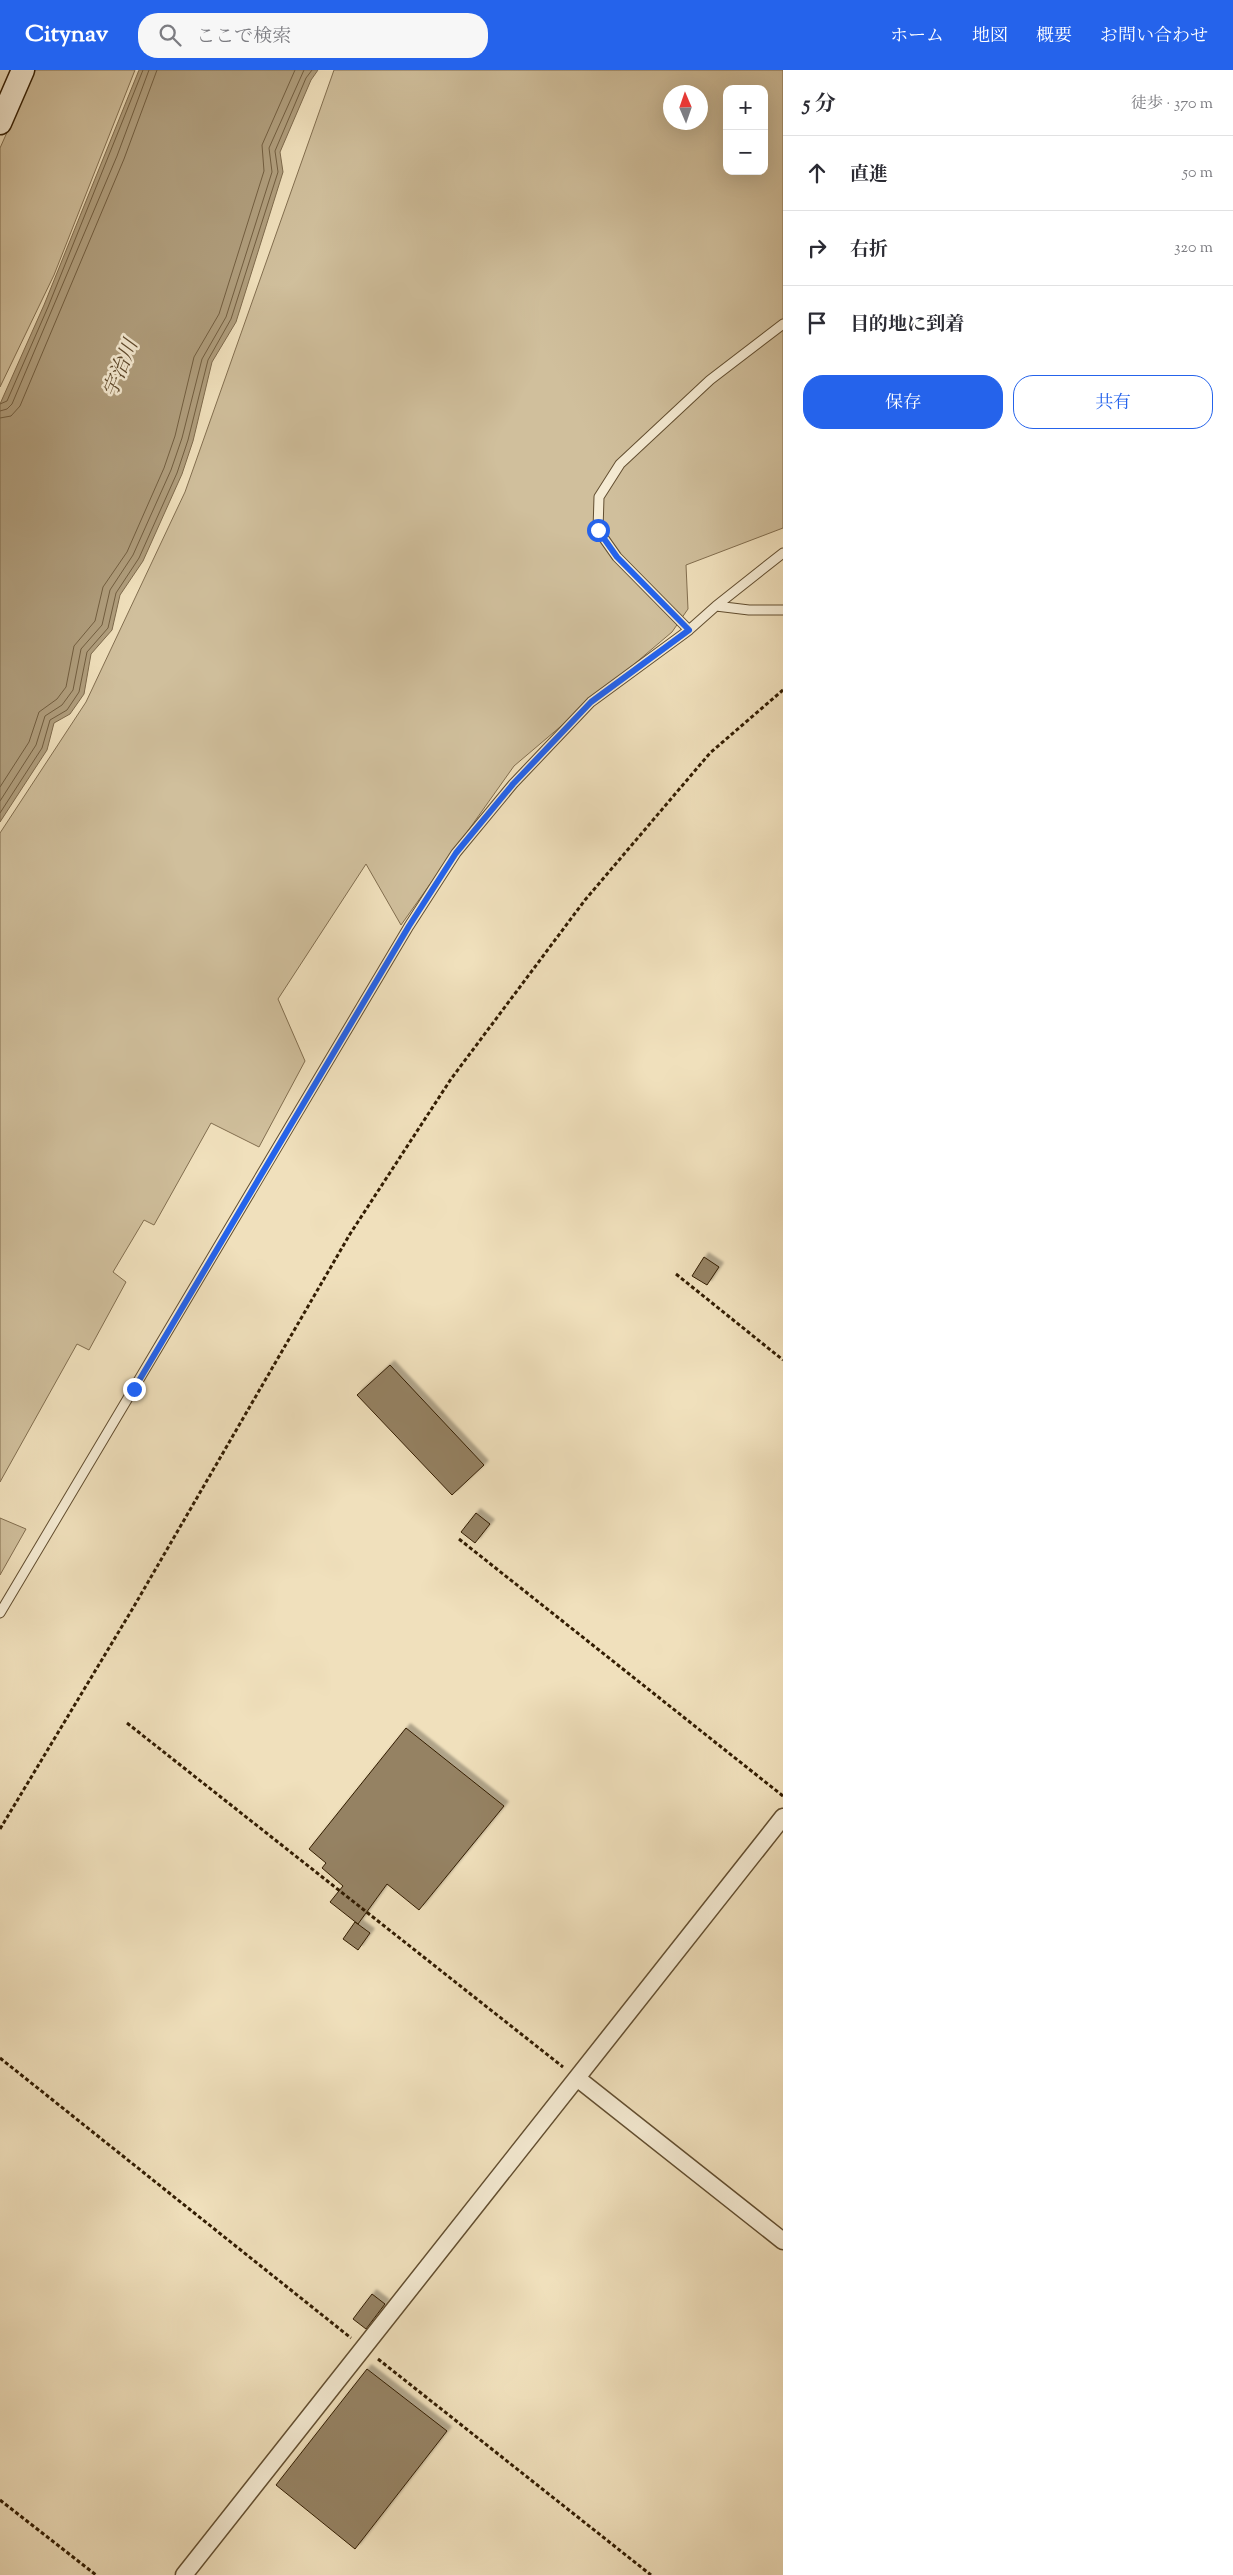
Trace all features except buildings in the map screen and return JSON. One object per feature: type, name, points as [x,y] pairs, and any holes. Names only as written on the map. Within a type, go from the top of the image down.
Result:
[{"type":"main road","points":[[0,123],[23,70]]},
{"type":"street","points":[[184,2575],[783,1817]]},
{"type":"street","points":[[577,2078],[783,2241]]},
{"type":"lane","points":[[689,630],[617,557],[598,530],[599,497],[620,464],[710,380],[783,324]]},
{"type":"lane","points":[[0,1613],[409,926],[456,853],[513,784],[591,702],[689,630],[783,553]]},
{"type":"lane","points":[[716,606],[749,610],[783,610]]},
{"type":"path","points":[[0,1829],[138,1599],[350,1234],[451,1079],[585,900],[710,753],[783,690]]},
{"type":"path","points":[[676,1274],[783,1360]]},
{"type":"path","points":[[458,1539],[783,1796]]},
{"type":"path","points":[[127,1723],[577,2078]]},
{"type":"path","points":[[0,2058],[651,2575]]},
{"type":"path","points":[[0,2500],[96,2575]]},
{"type":"shaded area","points":[[35,70],[135,70],[54,275],[0,387],[0,148]]},
{"type":"shaded area","points":[[334,70],[783,70],[783,528],[686,565],[688,609],[672,632],[514,766],[401,925],[366,864],[278,999],[305,1061],[259,1147],[211,1123],[154,1225],[144,1220],[113,1272],[126,1282],[89,1350],[77,1344],[0,1482],[0,833],[86,702],[185,492]]},
{"type":"shaded area","points":[[0,1518],[26,1529],[0,1575]]},
{"type":"water","name":"宇治川","points":[[139,70],[318,70],[311,80],[280,152],[283,172],[236,322],[212,362],[193,441],[182,474],[143,561],[120,595],[112,630],[91,654],[84,694],[70,714],[54,723],[47,750],[0,822],[0,404],[44,305]]},
{"type":"route","points":[[134,1389],[409,926],[456,853],[513,784],[591,702],[689,630],[617,557],[598,530]]}]
